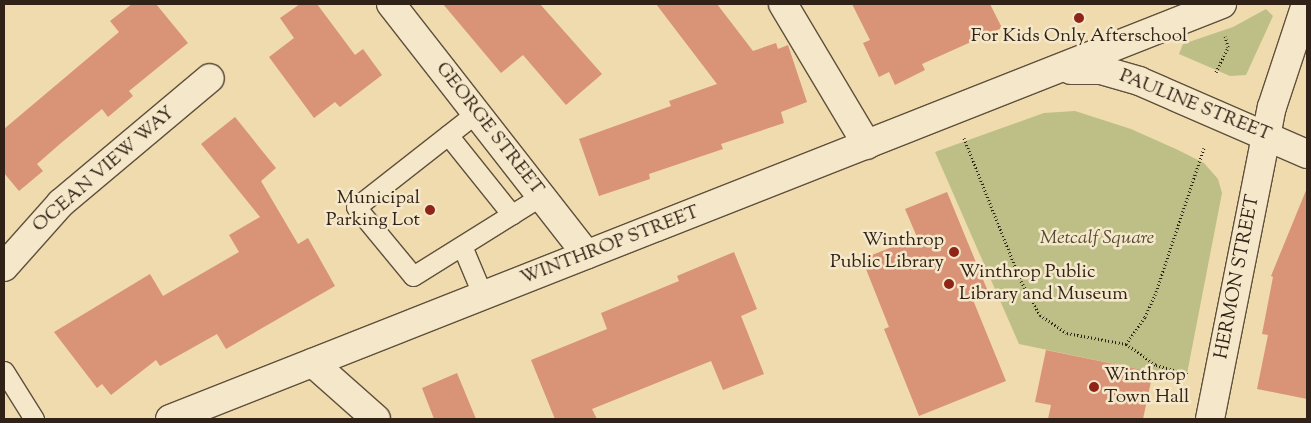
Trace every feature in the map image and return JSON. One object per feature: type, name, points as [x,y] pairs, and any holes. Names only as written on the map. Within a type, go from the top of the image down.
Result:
[{"type":"main road","name":"GEORGE STREET","points":[[391,4],[587,255]]},
{"type":"main road","points":[[783,4],[867,145]]},
{"type":"main road","points":[[1266,136],[1276,90],[1306,4]]},
{"type":"main road","points":[[1050,74],[1222,16]]},
{"type":"main road","name":"PAULINE STREET","points":[[1050,74],[1087,69],[1119,74],[1307,154]]},
{"type":"main road","name":"WINTHROP STREET","points":[[186,416],[313,363],[1050,74]]},
{"type":"main road","name":"OCEAN VIEW WAY","points":[[4,267],[61,203],[210,78]]},
{"type":"main road","name":"HERMON STREET","points":[[1210,419],[1266,136]]},
{"type":"main road","points":[[313,363],[376,419]]},
{"type":"lane","points":[[476,113],[356,207],[414,276],[541,196]]},
{"type":"lane","points":[[448,135],[512,214]]},
{"type":"lane","points":[[462,246],[483,296]]},
{"type":"lane","points":[[4,371],[34,419]]},
{"type":"path","points":[[1216,72],[1228,47],[1222,16]]},
{"type":"path","points":[[963,136],[1021,281],[1040,315],[1067,333],[1126,344],[1156,365],[1199,376]]},
{"type":"path","points":[[1126,344],[1145,317],[1155,295],[1204,148]]},
{"type":"green space","points":[[1266,9],[1273,16],[1246,75],[1230,76],[1179,54],[1183,44],[1233,27]]},
{"type":"green space","name":"Metcalf Square","points":[[1075,111],[1131,129],[1178,150],[1204,163],[1218,179],[1222,193],[1186,379],[1019,344],[935,152],[1044,113]]},
{"type":"building","points":[[132,4],[156,4],[188,43],[129,91],[133,96],[108,117],[102,109],[37,164],[43,171],[19,191],[4,173],[4,129],[119,32],[110,21]]},
{"type":"building","points":[[300,4],[317,4],[355,55],[363,49],[382,75],[340,107],[335,102],[314,118],[269,57],[294,38],[280,18]]},
{"type":"building","points":[[443,4],[540,4],[602,74],[566,105],[523,55],[501,73]]},
{"type":"building","points":[[656,4],[717,4],[753,51],[776,43],[778,49],[788,45],[807,102],[781,112],[784,123],[721,144],[723,149],[649,174],[650,179],[599,196],[579,139],[671,106],[669,101],[717,84]]},
{"type":"building","points":[[852,4],[990,4],[1002,28],[922,64],[925,70],[895,85],[889,72],[879,77],[863,43],[870,40]]},
{"type":"building","points":[[235,117],[276,168],[261,181],[298,244],[308,238],[335,286],[226,349],[217,334],[160,366],[156,360],[111,395],[102,384],[97,388],[54,332],[150,274],[163,296],[239,252],[229,235],[260,217],[201,144]]},
{"type":"building","points":[[1307,188],[1307,399],[1257,389],[1268,335],[1262,334],[1273,277],[1271,276]]},
{"type":"building","points":[[947,192],[989,294],[973,300],[1006,381],[919,416],[884,329],[889,327],[862,259],[917,237],[905,209]]},
{"type":"building","points":[[734,252],[757,309],[741,316],[764,374],[723,390],[711,361],[592,409],[597,419],[555,419],[531,360],[607,329],[601,313],[679,281],[677,276]]},
{"type":"building","name":"Winthrop Town Hall","points":[[1046,350],[1153,372],[1143,419],[1048,419],[1051,405],[1035,402]]},
{"type":"building","points":[[457,373],[476,419],[434,419],[422,388]]},
{"type":"place","name":"For Kids Only Afterschool","points":[[1079,18]]},
{"type":"place","name":"Municipal Parking Lot","points":[[430,210]]},
{"type":"place","name":"Winthrop Public Library","points":[[954,252]]},
{"type":"place","name":"Winthrop Public Library and Museum","points":[[949,284]]},
{"type":"place","name":"Winthrop Town Hall","points":[[1094,387]]}]
